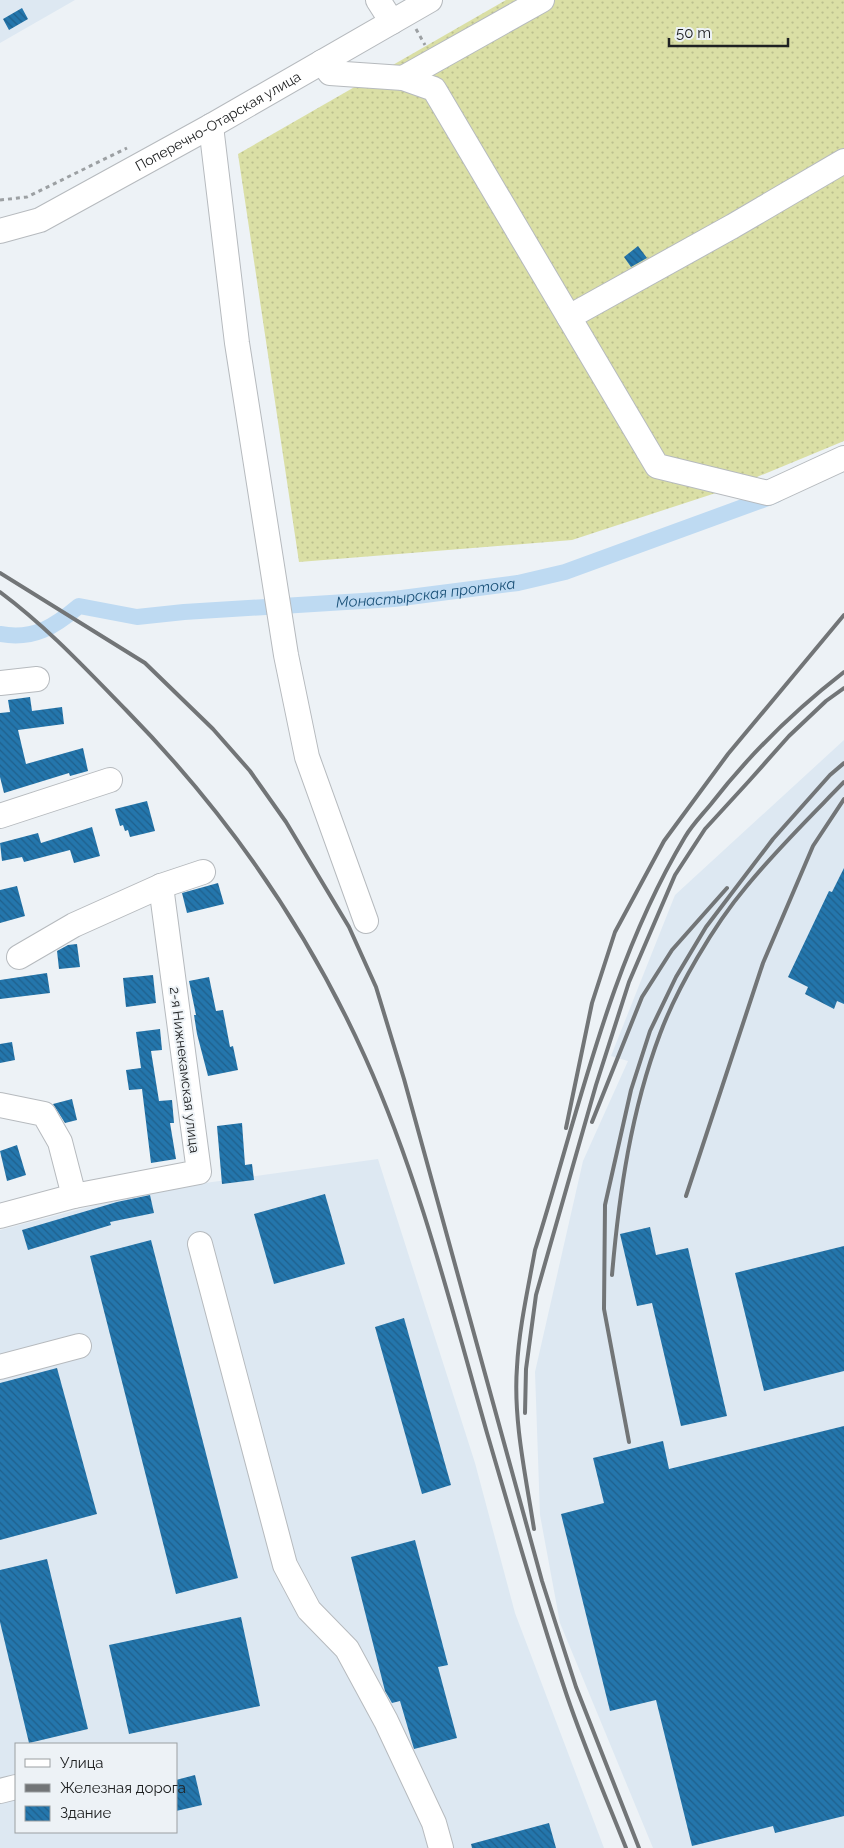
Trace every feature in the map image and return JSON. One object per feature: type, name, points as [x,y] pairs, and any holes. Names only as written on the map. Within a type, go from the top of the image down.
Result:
[{"type":"street","points":[[378,0],[392,22]]},
{"type":"street","name":"Поперечно-Отарская улица","points":[[0,232],[40,220],[211,126],[430,0]]},
{"type":"street","points":[[403,78],[542,0]]},
{"type":"street","points":[[322,62],[330,73],[403,78],[434,89],[657,466],[768,493],[844,458]]},
{"type":"street","points":[[211,126],[238,343],[286,655],[307,757],[366,921]]},
{"type":"street","points":[[569,318],[844,161]]},
{"type":"street","points":[[0,683],[37,679]]},
{"type":"street","points":[[0,816],[110,780]]},
{"type":"street","points":[[19,957],[74,925],[161,886],[204,872]]},
{"type":"street","name":"2-я Нижнекамская улица","points":[[0,1216],[74,1196],[199,1172],[161,886]]},
{"type":"street","points":[[0,1105],[44,1114],[60,1142],[74,1196]]},
{"type":"street","points":[[200,1244],[286,1565],[308,1610],[348,1649],[386,1721],[434,1823],[441,1848]]},
{"type":"street","points":[[0,1367],[79,1346]]},
{"type":"street","points":[[0,1791],[15,1787]]},
{"type":"shaded area","points":[[0,0],[75,0],[0,43]]},
{"type":"shaded area","points":[[844,740],[844,1848],[653,1848],[560,1623],[540,1515],[535,1372],[583,1161],[628,1061],[611,1056],[675,895]]},
{"type":"shaded area","points":[[378,1159],[475,1463],[515,1613],[604,1848],[0,1848],[0,1230],[154,1190]]},
{"type":"green space","points":[[506,0],[844,0],[844,441],[728,489],[572,540],[299,562],[238,154]]},
{"type":"building","points":[[22,8],[28,19],[9,30],[3,19]]},
{"type":"building","points":[[638,246],[647,258],[631,267],[624,257]]},
{"type":"building","points":[[30,697],[32,711],[62,707],[64,724],[18,730],[26,764],[83,748],[88,771],[70,776],[69,773],[4,793],[0,777],[0,713],[10,712],[8,700]]},
{"type":"building","points":[[147,801],[155,831],[130,837],[128,830],[125,831],[123,825],[120,826],[115,809]]},
{"type":"building","points":[[92,827],[100,856],[74,863],[70,850],[24,862],[22,857],[2,861],[0,843],[38,833],[41,843]]},
{"type":"building","points":[[844,868],[844,1004],[837,1001],[834,1009],[805,994],[808,987],[788,977],[829,891],[832,892]]},
{"type":"building","points":[[218,883],[224,904],[187,913],[182,893]]},
{"type":"building","points":[[17,886],[25,916],[0,923],[0,890]]},
{"type":"building","points":[[77,944],[80,967],[59,969],[57,951],[68,945]]},
{"type":"building","points":[[47,973],[50,993],[0,999],[0,980]]},
{"type":"building","points":[[153,975],[156,1003],[126,1007],[123,978]]},
{"type":"building","points":[[209,977],[216,1011],[223,1010],[230,1047],[233,1046],[238,1070],[208,1076],[197,1034],[194,1015],[196,1015],[189,981]]},
{"type":"building","points":[[160,1029],[162,1050],[151,1051],[159,1101],[172,1100],[174,1123],[170,1123],[176,1159],[151,1163],[142,1089],[129,1090],[126,1070],[141,1068],[136,1032]]},
{"type":"building","points":[[12,1042],[15,1060],[0,1063],[0,1044]]},
{"type":"building","points":[[72,1099],[77,1120],[65,1123],[53,1104]]},
{"type":"building","points":[[242,1123],[245,1165],[252,1164],[254,1180],[222,1184],[217,1126]]},
{"type":"building","points":[[17,1145],[26,1175],[7,1181],[0,1151]]},
{"type":"building","points":[[325,1194],[345,1264],[274,1284],[254,1214]]},
{"type":"building","points":[[150,1195],[154,1213],[110,1222],[111,1225],[28,1250],[22,1230],[117,1202]]},
{"type":"building","points":[[650,1227],[656,1255],[688,1248],[727,1416],[681,1426],[652,1303],[637,1306],[620,1234]]},
{"type":"building","points":[[151,1240],[238,1578],[176,1594],[90,1256]]},
{"type":"building","points":[[844,1246],[844,1371],[764,1391],[735,1273]]},
{"type":"building","points":[[404,1318],[451,1485],[422,1494],[375,1327]]},
{"type":"building","points":[[57,1368],[97,1514],[0,1540],[0,1383]]},
{"type":"building","points":[[844,1426],[844,1816],[775,1833],[773,1826],[692,1846],[656,1700],[610,1711],[561,1514],[604,1503],[593,1458],[663,1441],[669,1469]]},
{"type":"building","points":[[415,1540],[448,1665],[438,1667],[457,1738],[414,1749],[400,1701],[392,1703],[385,1691],[351,1557]]},
{"type":"building","points":[[47,1559],[88,1729],[29,1743],[0,1622],[0,1570]]},
{"type":"building","points":[[241,1617],[260,1706],[129,1734],[109,1645]]},
{"type":"building","points":[[195,1775],[202,1805],[178,1811],[178,1779]]},
{"type":"building","points":[[549,1823],[556,1848],[472,1848],[471,1844]]},
{"type":"waterway","name":"Монастырская протока","points":[[0,634],[23,635],[43,630],[52,626],[79,606],[137,617],[184,612],[394,599],[518,583],[565,572],[776,495]]},
{"type":"railway","points":[[0,573],[145,663],[213,729],[250,771],[286,822],[349,927],[376,987],[404,1079],[542,1581],[576,1687],[639,1848]]},
{"type":"railway","points":[[0,592],[50,633],[126,710],[197,789],[261,873],[290,917],[342,1009],[384,1102],[418,1195],[515,1529],[554,1655],[578,1728],[626,1848]]},
{"type":"railway","points":[[566,1128],[592,1003],[615,932],[664,841],[728,754],[844,615]]},
{"type":"railway","points":[[534,1529],[521,1448],[517,1407],[517,1367],[522,1323],[535,1250],[598,1039],[616,987],[636,936],[659,886],[691,828],[741,768],[773,734],[844,672]]},
{"type":"railway","points":[[525,1413],[526,1369],[536,1295],[596,1085],[629,982],[675,875],[705,829],[789,736],[826,701],[844,688]]},
{"type":"railway","points":[[629,1442],[604,1309],[605,1205],[631,1090],[650,1031],[676,977],[706,927],[773,839],[830,775],[844,763]]},
{"type":"railway","points":[[612,1275],[618,1214],[634,1123],[650,1063],[667,1016],[697,958],[734,902],[781,846],[844,782]]},
{"type":"railway","points":[[686,1196],[763,963],[813,846],[844,799]]},
{"type":"railway","points":[[592,1122],[642,997],[672,950],[727,888]]}]
